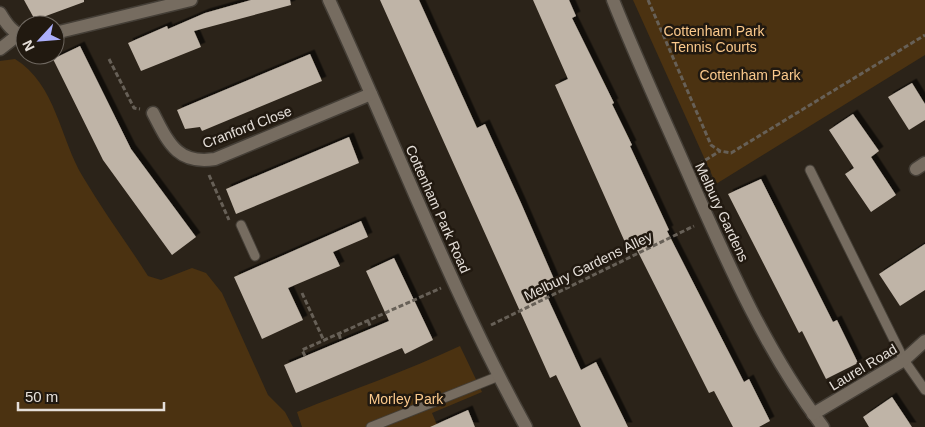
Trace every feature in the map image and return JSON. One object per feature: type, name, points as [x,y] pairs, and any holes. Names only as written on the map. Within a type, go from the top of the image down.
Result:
[{"type":"street","points":[[65,31],[191,0]]},
{"type":"street","name":"Cottenham Park Road","points":[[329,0],[476,332],[526,427]]},
{"type":"street","name":"Melbury Gardens","points":[[612,0],[708,219],[760,329],[795,390],[823,427]]},
{"type":"street","points":[[0,13],[6,24],[15,31]]},
{"type":"street","points":[[0,49],[15,40]]},
{"type":"street","name":"Cranford Close","points":[[153,113],[169,144],[190,158],[203,161],[215,159],[371,94]]},
{"type":"street","name":"Laurel Road","points":[[813,414],[904,360],[925,341]]},
{"type":"lane","points":[[810,170],[904,360],[925,390]]},
{"type":"lane","points":[[241,225],[255,256]]},
{"type":"lane","points":[[371,427],[499,376]]},
{"type":"path","points":[[648,0],[711,145],[720,151],[730,153],[925,35]]},
{"type":"path","points":[[109,59],[134,108],[153,113]]},
{"type":"path","points":[[687,172],[720,151]]},
{"type":"path","points":[[203,161],[231,224],[241,225]]},
{"type":"path","name":"Melbury Gardens Alley","points":[[476,332],[708,219]]},
{"type":"path","points":[[305,356],[302,350],[453,282]]},
{"type":"path","points":[[302,293],[324,340]]},
{"type":"path","points":[[368,321],[371,328]]},
{"type":"path","points":[[339,334],[341,341]]},
{"type":"green space","name":"Cottenham Park","points":[[633,0],[925,0],[925,55],[716,184]]},
{"type":"green space","points":[[15,59],[15,65],[23,65],[40,83],[56,113],[75,162],[83,177],[148,276],[161,280],[192,268],[206,273],[222,293],[268,395],[285,412],[293,427],[0,427],[0,61]]},
{"type":"green space","name":"Morley Park","points":[[460,346],[482,392],[432,413],[438,427],[302,427],[297,412]]},
{"type":"building","points":[[24,0],[84,0],[84,2],[49,15],[32,15]]},
{"type":"building","points":[[251,0],[290,0],[291,5],[194,31],[201,47],[141,71],[128,43],[167,26],[168,29],[205,13]]},
{"type":"building","points":[[380,0],[419,0],[477,128],[485,124],[521,203],[557,286],[545,292],[581,370],[596,362],[628,427],[581,427],[556,375],[550,378]]},
{"type":"building","points":[[533,0],[569,0],[576,16],[572,18],[614,103],[612,104],[632,145],[630,146],[669,230],[667,231],[744,382],[749,379],[770,421],[759,427],[733,427],[714,391],[709,393],[635,246],[628,249],[555,85],[568,79]]},
{"type":"building","points":[[80,46],[131,149],[196,237],[172,255],[103,160],[56,65],[65,65],[65,53]]},
{"type":"building","points":[[310,54],[322,81],[202,131],[200,127],[185,129],[177,110]]},
{"type":"building","points":[[912,83],[925,104],[925,120],[909,130],[888,97]]},
{"type":"building","points":[[853,114],[879,151],[871,157],[896,195],[871,212],[845,174],[854,168],[829,130]]},
{"type":"building","points":[[349,137],[359,163],[236,214],[226,189]]},
{"type":"building","points":[[761,179],[833,322],[837,320],[858,363],[826,379],[802,331],[799,333],[728,194]]},
{"type":"building","points":[[361,221],[368,237],[333,252],[340,266],[288,288],[303,320],[262,339],[234,277]]},
{"type":"building","points":[[925,244],[925,290],[900,306],[879,274]]},
{"type":"building","points":[[394,258],[433,340],[405,354],[402,348],[296,393],[284,365],[389,321],[366,271]]},
{"type":"building","points":[[892,397],[912,427],[869,427],[863,417]]},
{"type":"building","points":[[468,410],[475,427],[430,427]]},
{"type":"park label","name":"Cottenham Park Tennis Courts","points":[[714,40]]}]
